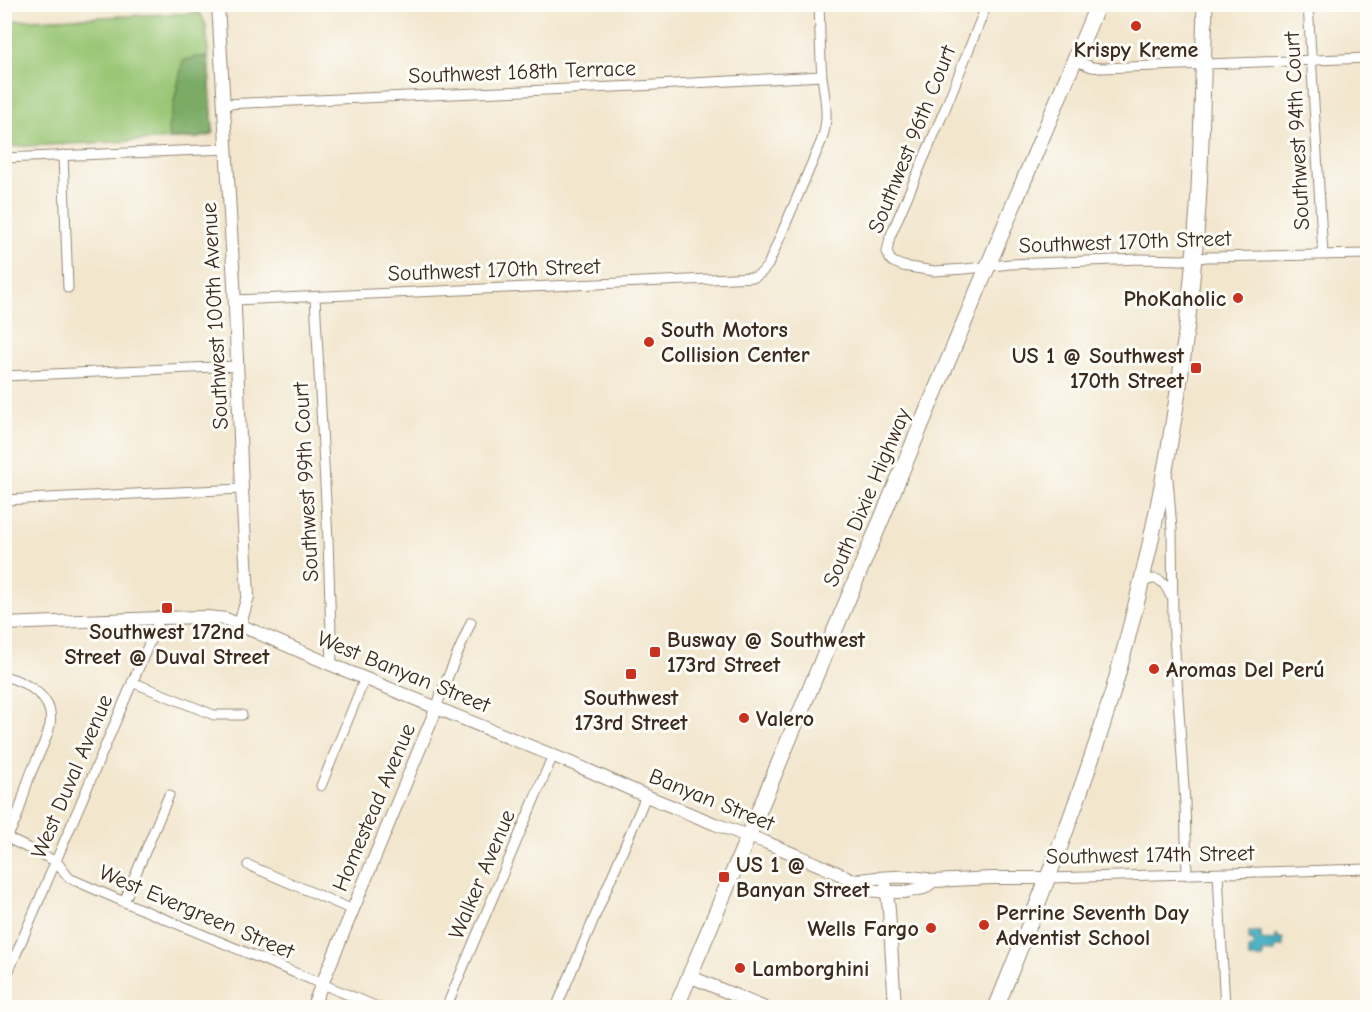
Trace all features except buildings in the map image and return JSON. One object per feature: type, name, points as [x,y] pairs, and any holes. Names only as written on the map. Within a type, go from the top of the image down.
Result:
[{"type":"highway","name":"South Dixie Highway","points":[[676,1008],[1098,4]]},
{"type":"highway","points":[[996,1008],[1048,878],[1101,729],[1141,584],[1160,497],[1176,408],[1193,259],[1200,160],[1205,4]]},
{"type":"street","name":"Southwest 100th Avenue","points":[[218,4],[235,300],[248,596],[240,624]]},
{"type":"street","points":[[819,4],[822,76]]},
{"type":"street","name":"Southwest 96th Court","points":[[888,255],[890,237],[987,4]]},
{"type":"street","name":"Southwest 94th Court","points":[[1308,4],[1323,255]]},
{"type":"street","points":[[1074,60],[1097,68],[1368,58]]},
{"type":"street","name":"Southwest 168th Terrace","points":[[224,104],[822,76]]},
{"type":"street","name":"Southwest 170th Street","points":[[235,300],[755,277],[768,265],[823,136],[827,115],[822,76]]},
{"type":"street","points":[[4,158],[226,149]]},
{"type":"street","points":[[63,155],[68,288]]},
{"type":"street","name":"Southwest 170th Street","points":[[888,255],[897,264],[934,270],[1010,264],[1141,259],[1368,254]]},
{"type":"street","name":"Southwest 99th Court","points":[[315,297],[333,664]]},
{"type":"street","points":[[4,376],[238,366]]},
{"type":"street","points":[[1166,460],[1172,529],[1173,602],[1187,875]]},
{"type":"street","points":[[4,500],[242,489]]},
{"type":"street","points":[[1141,584],[1147,580],[1160,580],[1166,585],[1173,602]]},
{"type":"street","name":"West Banyan Street","points":[[4,624],[160,618],[217,617],[226,619],[553,755]]},
{"type":"street","name":"West Duval Avenue","points":[[4,982],[160,618]]},
{"type":"street","name":"Homestead Avenue","points":[[312,1008],[471,622]]},
{"type":"street","points":[[4,676],[30,686],[48,707],[51,716],[48,731],[13,827],[6,839]]},
{"type":"street","points":[[321,786],[365,678]]},
{"type":"street","points":[[132,682],[214,715],[242,715]]},
{"type":"street","name":"Banyan Street","points":[[553,755],[646,796],[855,880],[921,877],[933,881]]},
{"type":"street","name":"Walker Avenue","points":[[446,1008],[553,755]]},
{"type":"street","points":[[124,902],[169,795]]},
{"type":"street","points":[[556,1008],[646,796]]},
{"type":"street","name":"West Evergreen Street","points":[[6,839],[57,862],[69,878],[380,1008]]},
{"type":"street","points":[[248,865],[352,910]]},
{"type":"street","name":"Southwest 174th Street","points":[[933,881],[1368,869]]},
{"type":"street","points":[[1218,874],[1225,1008]]},
{"type":"street","points":[[885,878],[891,930],[895,1005]]},
{"type":"street","name":"Banyan Street","points":[[855,880],[858,886],[887,892],[915,891],[933,881]]},
{"type":"street","points":[[689,976],[765,1008]]},
{"type":"green space","points":[[200,13],[206,25],[213,131],[211,135],[197,138],[5,147],[4,21]]},
{"type":"green space","points":[[208,57],[213,131],[211,135],[197,138],[169,139],[168,129],[183,61]]},
{"type":"water","points":[[1249,932],[1261,932],[1261,940],[1274,941],[1275,936],[1278,936],[1278,939],[1283,939],[1283,947],[1275,947],[1275,952],[1263,952],[1263,958],[1249,958],[1249,948],[1253,947],[1253,940],[1249,940]]},
{"type":"place","name":"Krispy Kreme","points":[[1136,26]]},
{"type":"place","name":"PhoKaholic","points":[[1238,298]]},
{"type":"place","name":"South Motors Collision Center","points":[[649,342]]},
{"type":"place","name":"US 1 @ Southwest 170th Street","points":[[1196,368]]},
{"type":"place","name":"Southwest 172nd Street @ Duval Street","points":[[167,608]]},
{"type":"place","name":"Busway @ Southwest 173rd Street","points":[[655,652]]},
{"type":"place","name":"Aromas Del Perú","points":[[1154,669]]},
{"type":"place","name":"Southwest 173rd Street","points":[[631,674]]},
{"type":"place","name":"Valero","points":[[744,718]]},
{"type":"place","name":"US 1 @ Banyan Street","points":[[724,877]]},
{"type":"place","name":"Perrine Seventh Day Adventist School","points":[[984,925]]},
{"type":"place","name":"Wells Fargo","points":[[931,928]]},
{"type":"place","name":"Lamborghini","points":[[740,968]]}]
